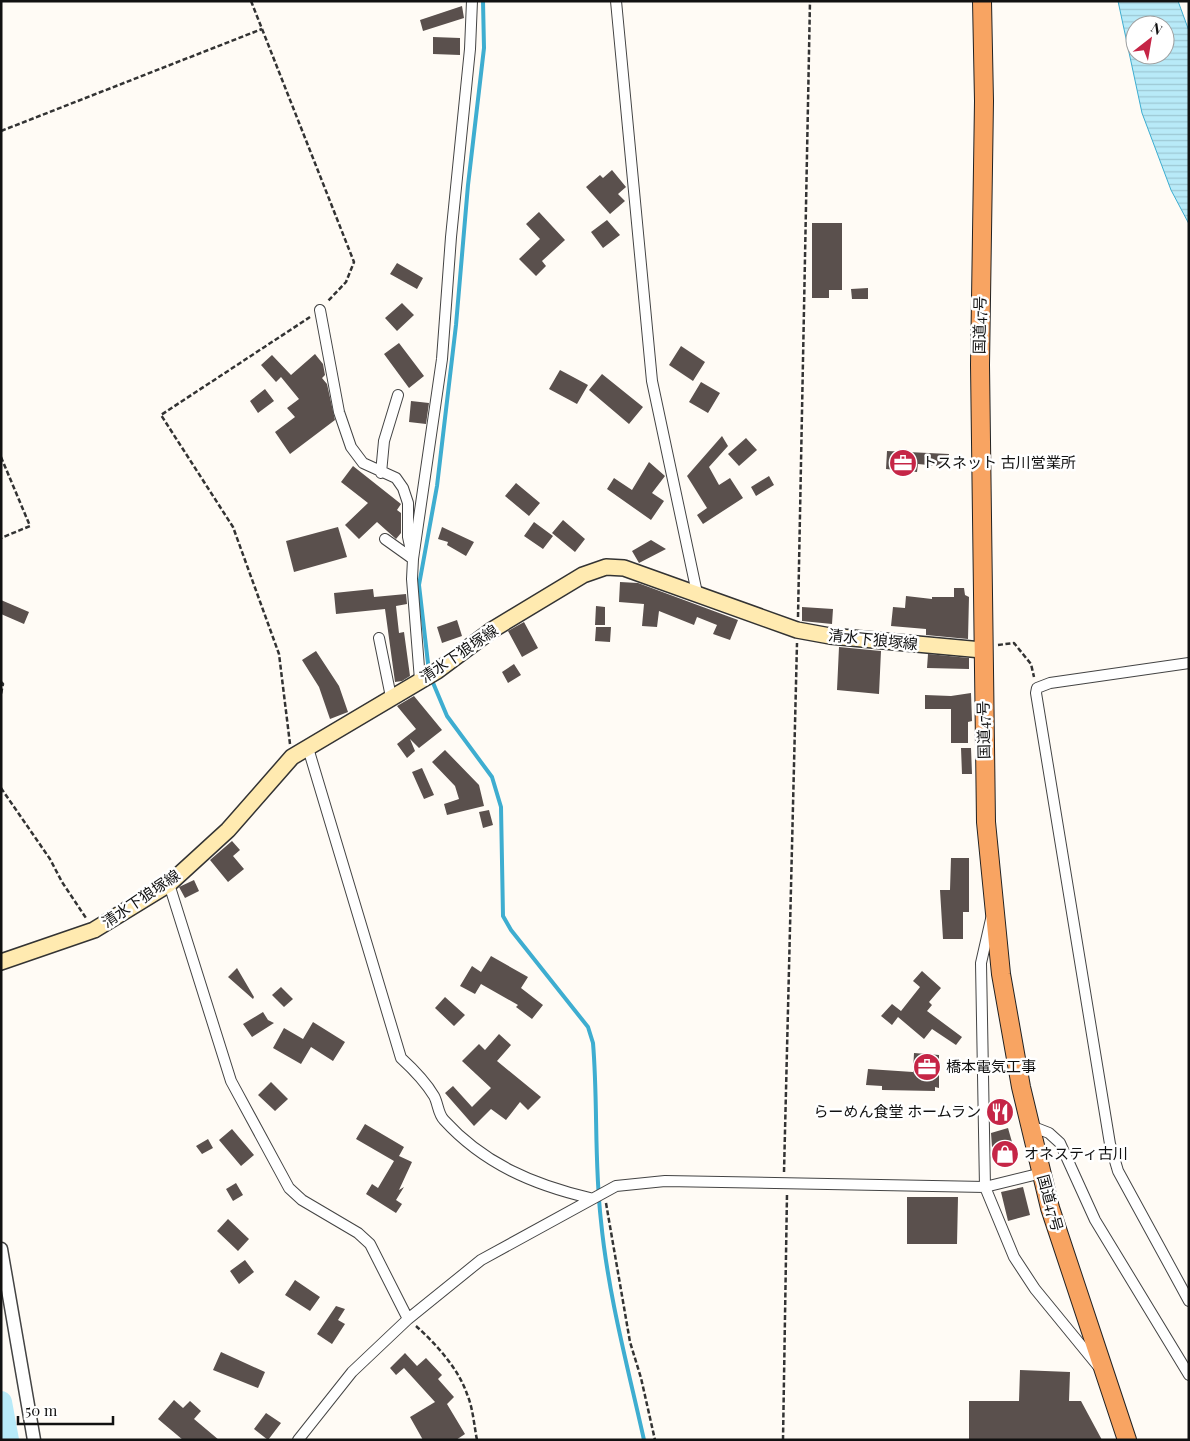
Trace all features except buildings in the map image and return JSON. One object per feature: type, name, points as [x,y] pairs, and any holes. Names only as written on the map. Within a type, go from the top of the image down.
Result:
[{"type":"highway","name":"国道47号","points":[[982,1],[984,101],[980,366],[982,650],[986,822],[994,909],[1001,974],[1031,1126],[1050,1208],[1127,1440]]},
{"type":"main road","name":"清水下狼塚線","points":[[1,962],[94,930],[169,884],[228,830],[292,758],[427,676],[492,630],[583,575],[606,567],[624,568],[798,630],[830,636],[982,650]]},
{"type":"street","points":[[427,676],[412,579],[413,559],[442,359],[451,237],[470,49],[472,1]]},
{"type":"street","points":[[616,1],[652,381],[697,593]]},
{"type":"street","points":[[320,310],[339,412],[351,447],[363,463],[381,473],[396,478],[403,488],[408,504],[408,538],[413,559]]},
{"type":"street","points":[[381,473],[384,441],[398,395]]},
{"type":"street","points":[[385,539],[413,559]]},
{"type":"street","points":[[379,638],[391,697]]},
{"type":"street","points":[[1189,663],[1050,683],[1037,688],[1110,1144],[1118,1170],[1189,1301]]},
{"type":"street","points":[[308,748],[402,1058],[421,1078],[434,1096],[442,1118],[492,1162],[522,1178],[558,1191],[598,1195]]},
{"type":"street","points":[[169,884],[230,1081],[241,1104],[289,1188],[302,1200],[358,1233],[370,1244],[408,1319]]},
{"type":"street","points":[[994,909],[981,962],[985,1187],[1014,1257],[1035,1289],[1104,1373]]},
{"type":"street","points":[[1031,1126],[1049,1133],[1060,1143],[1095,1220],[1189,1376]]},
{"type":"street","points":[[298,1440],[352,1372],[408,1319],[481,1260],[616,1186],[665,1181],[785,1185],[985,1187],[1042,1173]]},
{"type":"street","points":[[1,1249],[34,1440]]},
{"type":"path","points":[[251,1],[354,262],[346,282],[320,310],[161,415],[233,527],[279,654],[292,758]]},
{"type":"path","points":[[783,1440],[785,1185],[810,1]]},
{"type":"path","points":[[1,131],[262,29]]},
{"type":"path","points":[[1,456],[30,526],[1,538]]},
{"type":"path","points":[[982,650],[1006,642],[1014,643],[1031,664],[1037,688]]},
{"type":"path","points":[[1,682],[3,684],[1,694]]},
{"type":"path","points":[[1,788],[50,859],[62,882],[94,930]]},
{"type":"path","points":[[598,1195],[630,1342],[641,1378],[655,1440]]},
{"type":"path","points":[[408,1319],[438,1346],[463,1383],[468,1395],[477,1440]]},
{"type":"water","points":[[1118,1],[1178,1],[1189,31],[1189,224],[1171,190],[1142,113],[1132,65],[1175,65],[1175,15],[1125,15],[1125,34]]},
{"type":"waterway","points":[[429,672],[419,585],[437,486],[456,325],[468,185],[484,48],[483,1]]},
{"type":"waterway","points":[[431,678],[447,716],[492,777],[501,807],[503,916],[511,930],[588,1027],[593,1043],[599,1199],[604,1248],[619,1331],[644,1440]]},
{"type":"waterway","points":[[1,1402],[8,1440]]},
{"type":"place","name":"トスネット 古川営業所","points":[[903,463]]},
{"type":"place","name":"橋本電気工事","points":[[927,1067]]},
{"type":"place","name":"らーめん食堂 ホームラン","points":[[1000,1112]]},
{"type":"place","name":"オネスティ古川","points":[[1005,1154]]}]
